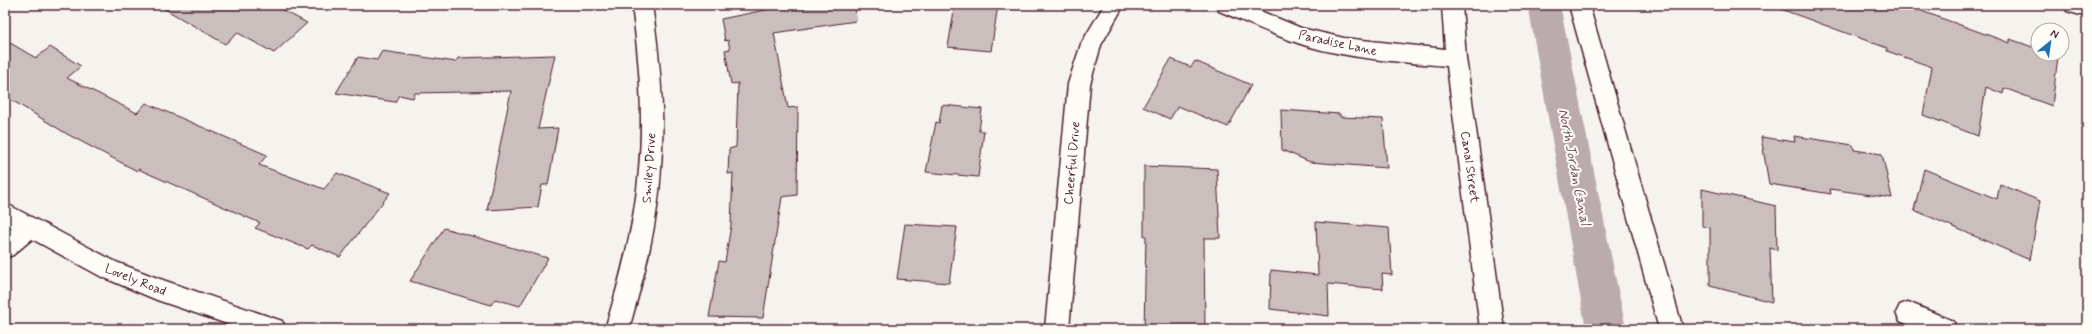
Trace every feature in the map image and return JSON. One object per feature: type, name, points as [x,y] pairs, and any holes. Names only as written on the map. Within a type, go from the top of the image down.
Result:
[{"type":"street","name":"Smiley Drive","points":[[617,329],[627,295],[648,192],[651,98],[648,51],[642,5]]},
{"type":"street","name":"Cheerful Drive","points":[[1057,329],[1079,84],[1091,44],[1114,5]]},
{"type":"street","name":"Paradise Lane","points":[[1226,5],[1286,30],[1332,44],[1371,50],[1456,58]]},
{"type":"street","name":"Canal Street","points":[[1452,5],[1456,58],[1492,329]]},
{"type":"street","points":[[1579,5],[1671,329]]},
{"type":"street","points":[[2074,5],[2087,9]]},
{"type":"street","name":"Lovely Road","points":[[5,213],[28,228],[108,269],[157,289],[274,329]]},
{"type":"street","points":[[5,248],[28,228]]},
{"type":"street","points":[[1908,313],[1945,329]]},
{"type":"building","points":[[158,5],[273,5],[307,23],[274,53],[238,33],[225,44]]},
{"type":"building","points":[[774,5],[855,5],[856,21],[774,33],[788,108],[798,107],[797,195],[782,197],[763,318],[709,317],[719,261],[725,262],[731,225],[733,173],[728,174],[729,149],[736,147],[738,83],[731,84],[725,50],[730,49],[728,40],[725,41],[721,19],[775,8]]},
{"type":"building","points":[[955,5],[998,5],[991,51],[948,47]]},
{"type":"building","points":[[1779,5],[1905,5],[2010,43],[2010,39],[2030,46],[2030,62],[2057,62],[2052,106],[2004,88],[2003,94],[1986,87],[1978,136],[1923,115],[1932,67],[1887,51],[1887,48],[1778,8]]},
{"type":"building","points":[[5,40],[36,58],[50,47],[81,66],[67,78],[137,113],[146,103],[267,155],[259,165],[324,189],[337,173],[390,193],[340,257],[312,245],[308,249],[255,228],[260,223],[138,169],[137,171],[67,134],[5,96]]},
{"type":"building","points":[[382,51],[456,62],[458,58],[555,55],[538,129],[558,128],[548,185],[542,185],[538,207],[487,210],[511,91],[415,93],[413,98],[399,95],[395,102],[336,93],[358,57],[377,60]]},
{"type":"building","points":[[1171,59],[1191,67],[1195,61],[1251,85],[1228,127],[1178,106],[1170,119],[1143,107]]},
{"type":"building","points":[[942,105],[982,109],[979,131],[984,131],[978,177],[926,172],[936,122],[939,123]]},
{"type":"building","points":[[1281,110],[1340,114],[1340,117],[1383,119],[1387,168],[1310,162],[1282,150]]},
{"type":"building","points":[[1794,136],[1853,145],[1854,150],[1882,154],[1892,198],[1830,189],[1831,194],[1769,184],[1761,137],[1795,142]]},
{"type":"building","points":[[1144,166],[1217,169],[1220,238],[1204,238],[1205,329],[1144,329],[1146,236],[1144,236]]},
{"type":"building","points":[[1924,169],[1997,199],[2000,184],[2040,201],[2030,260],[1914,210]]},
{"type":"building","points":[[1702,189],[1776,206],[1777,250],[1770,248],[1772,302],[1710,286],[1710,228],[1702,226]]},
{"type":"building","points":[[1316,222],[1389,228],[1392,275],[1382,274],[1383,289],[1328,284],[1329,316],[1270,309],[1271,270],[1318,275]]},
{"type":"building","points":[[905,224],[957,227],[949,283],[897,279]]},
{"type":"building","points":[[444,228],[548,258],[520,306],[495,299],[491,305],[410,281]]},
{"type":"waterway","name":"North Jordan Canal","points":[[1544,5],[1606,329]]}]
